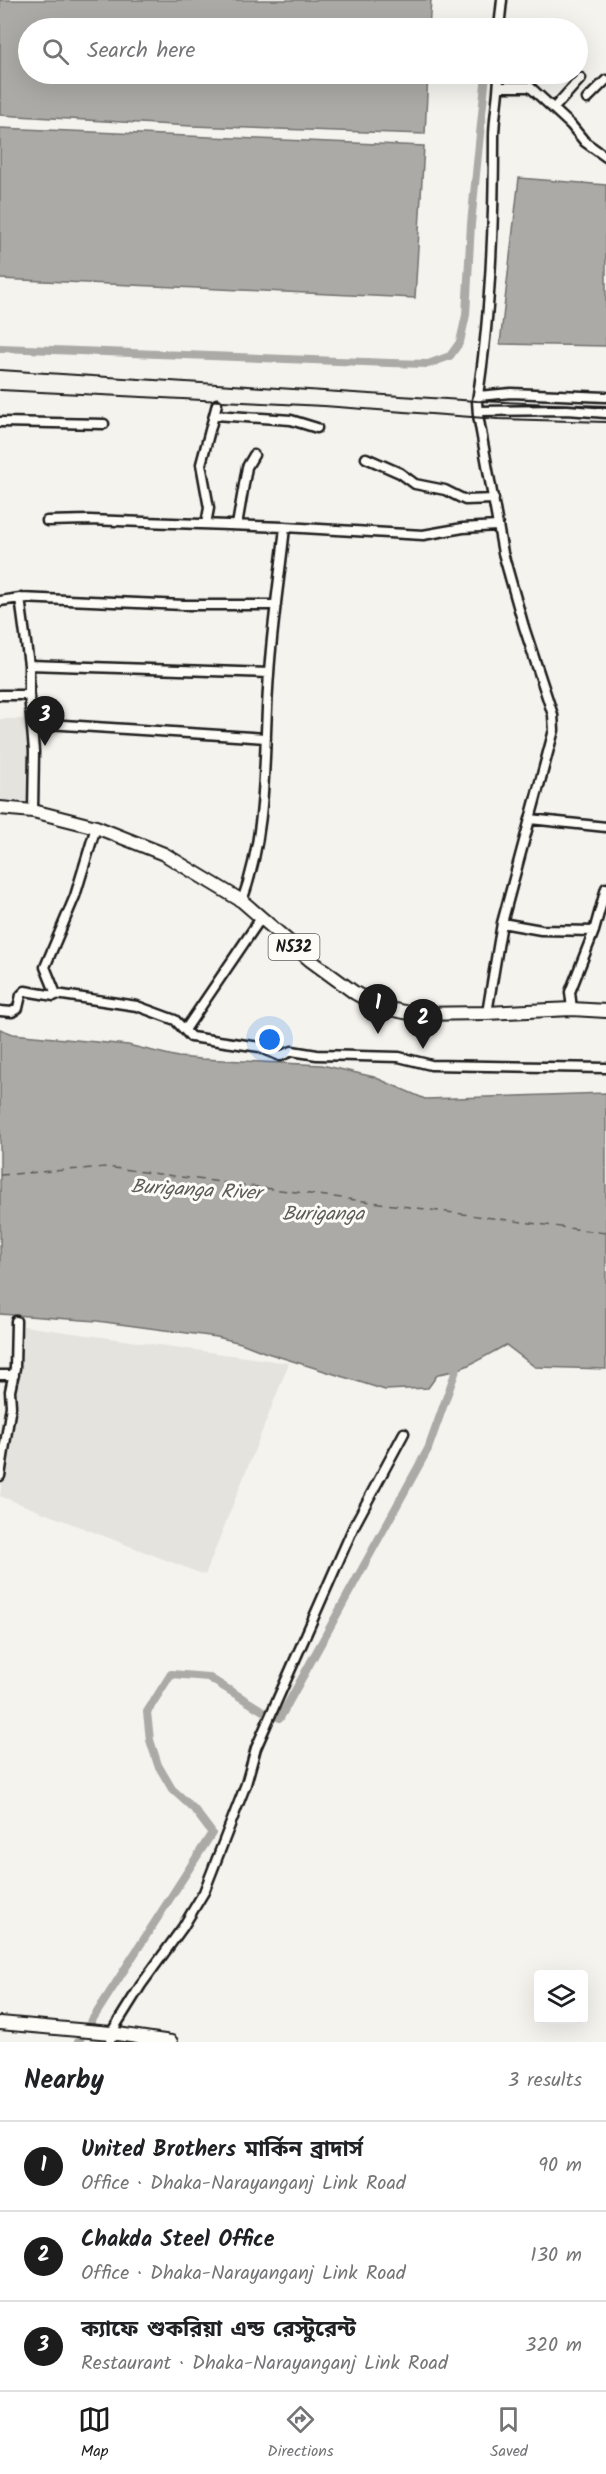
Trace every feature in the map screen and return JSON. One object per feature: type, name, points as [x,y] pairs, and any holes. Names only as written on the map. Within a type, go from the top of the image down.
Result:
[{"type":"highway","name":"N532","points":[[0,808],[33,811],[96,827],[164,854],[242,901],[310,960],[355,993],[380,1007],[414,1014],[572,1009],[606,1011]]},
{"type":"highway","points":[[0,2023],[171,2042]]},
{"type":"street","points":[[500,18],[502,0]]},
{"type":"street","points":[[587,99],[606,80]]},
{"type":"street","points":[[554,108],[576,84]]},
{"type":"street","points":[[487,1013],[502,923],[554,730],[553,715],[524,627],[497,526],[478,411],[489,296],[495,180],[494,135],[499,87],[524,85],[530,87],[554,108],[585,141],[605,156]]},
{"type":"street","points":[[478,396],[511,393],[606,397]]},
{"type":"street","points":[[206,524],[208,508],[201,464],[206,439],[216,415],[217,404]]},
{"type":"street","points":[[478,411],[567,410],[606,413]]},
{"type":"street","points":[[216,415],[291,420],[317,428]]},
{"type":"street","points":[[0,422],[104,424]]},
{"type":"street","points":[[237,525],[247,467],[254,455]]},
{"type":"street","points":[[366,458],[400,473],[415,484],[445,489],[465,500],[494,499]]},
{"type":"street","points":[[47,521],[89,520],[237,525],[423,535],[463,528],[497,526]]},
{"type":"street","points":[[242,901],[253,869],[260,830],[269,673],[285,527]]},
{"type":"street","points":[[0,601],[20,598],[184,605],[276,605]]},
{"type":"street","points":[[20,598],[29,665],[34,751],[33,811]]},
{"type":"street","points":[[29,665],[269,673]]},
{"type":"street","points":[[0,694],[29,695]]},
{"type":"street","points":[[32,723],[267,738]]},
{"type":"street","points":[[530,819],[606,827]]},
{"type":"street","points":[[56,994],[45,967],[75,896],[96,827]]},
{"type":"street","points":[[572,1009],[570,993],[594,931],[606,888]]},
{"type":"street","points":[[185,1030],[261,918]]},
{"type":"street","points":[[502,923],[541,930],[594,931]]},
{"type":"street","points":[[0,1011],[12,1012],[18,1008],[21,995],[25,991],[137,1006],[175,1020],[191,1037],[260,1047],[280,1056],[292,1051],[399,1057],[432,1065],[606,1068]]},
{"type":"street","points":[[0,1476],[14,1375],[16,1321]]},
{"type":"street","points":[[0,1375],[14,1375]]},
{"type":"street","points":[[108,2036],[183,1927],[204,1892],[246,1784],[256,1748],[354,1526],[404,1433]]},
{"type":"shaded area","points":[[0,719],[28,719],[30,808],[0,808]]},
{"type":"shaded area","points":[[23,1326],[289,1363],[205,1575],[0,1496]]},
{"type":"water","points":[[0,0],[431,0],[430,18],[18,18],[18,84],[428,84],[425,134],[191,126],[0,115]]},
{"type":"water","points":[[0,128],[424,146],[415,298],[0,279]]},
{"type":"water","points":[[519,178],[606,185],[606,346],[500,344]]},
{"type":"water","name":"Buriganga","points":[[0,1029],[13,1034],[128,1045],[178,1057],[322,1065],[374,1077],[425,1099],[606,1093],[606,1369],[535,1367],[506,1345],[465,1367],[438,1374],[428,1388],[385,1390],[217,1337],[97,1321],[0,1314]]},
{"type":"waterway","points":[[0,348],[428,364],[450,356],[460,342],[466,315],[471,224],[485,84]]},
{"type":"waterway","points":[[78,2042],[212,1833],[194,1809],[172,1789],[158,1765],[150,1740],[147,1712],[171,1674],[208,1677],[263,1711],[280,1718],[428,1449],[459,1362]]},
{"type":"ferry route","points":[[0,1175],[106,1167],[606,1233]]},
{"type":"railway","points":[[0,370],[477,401],[606,406]]},
{"type":"railway","points":[[0,390],[324,406],[498,419],[606,422]]},
{"type":"place","name":"ক্যাফে শুকরিয়া এন্ড রেস্টুরেন্ট","points":[[45,746]]},
{"type":"place","name":"United Brothers মার্কিন ব্রাদার্স","points":[[378,1034]]},
{"type":"place","name":"Chakda Steel Office","points":[[423,1049]]},
{"type":"water label","name":"Buriganga River","points":[[196,1191]]}]
